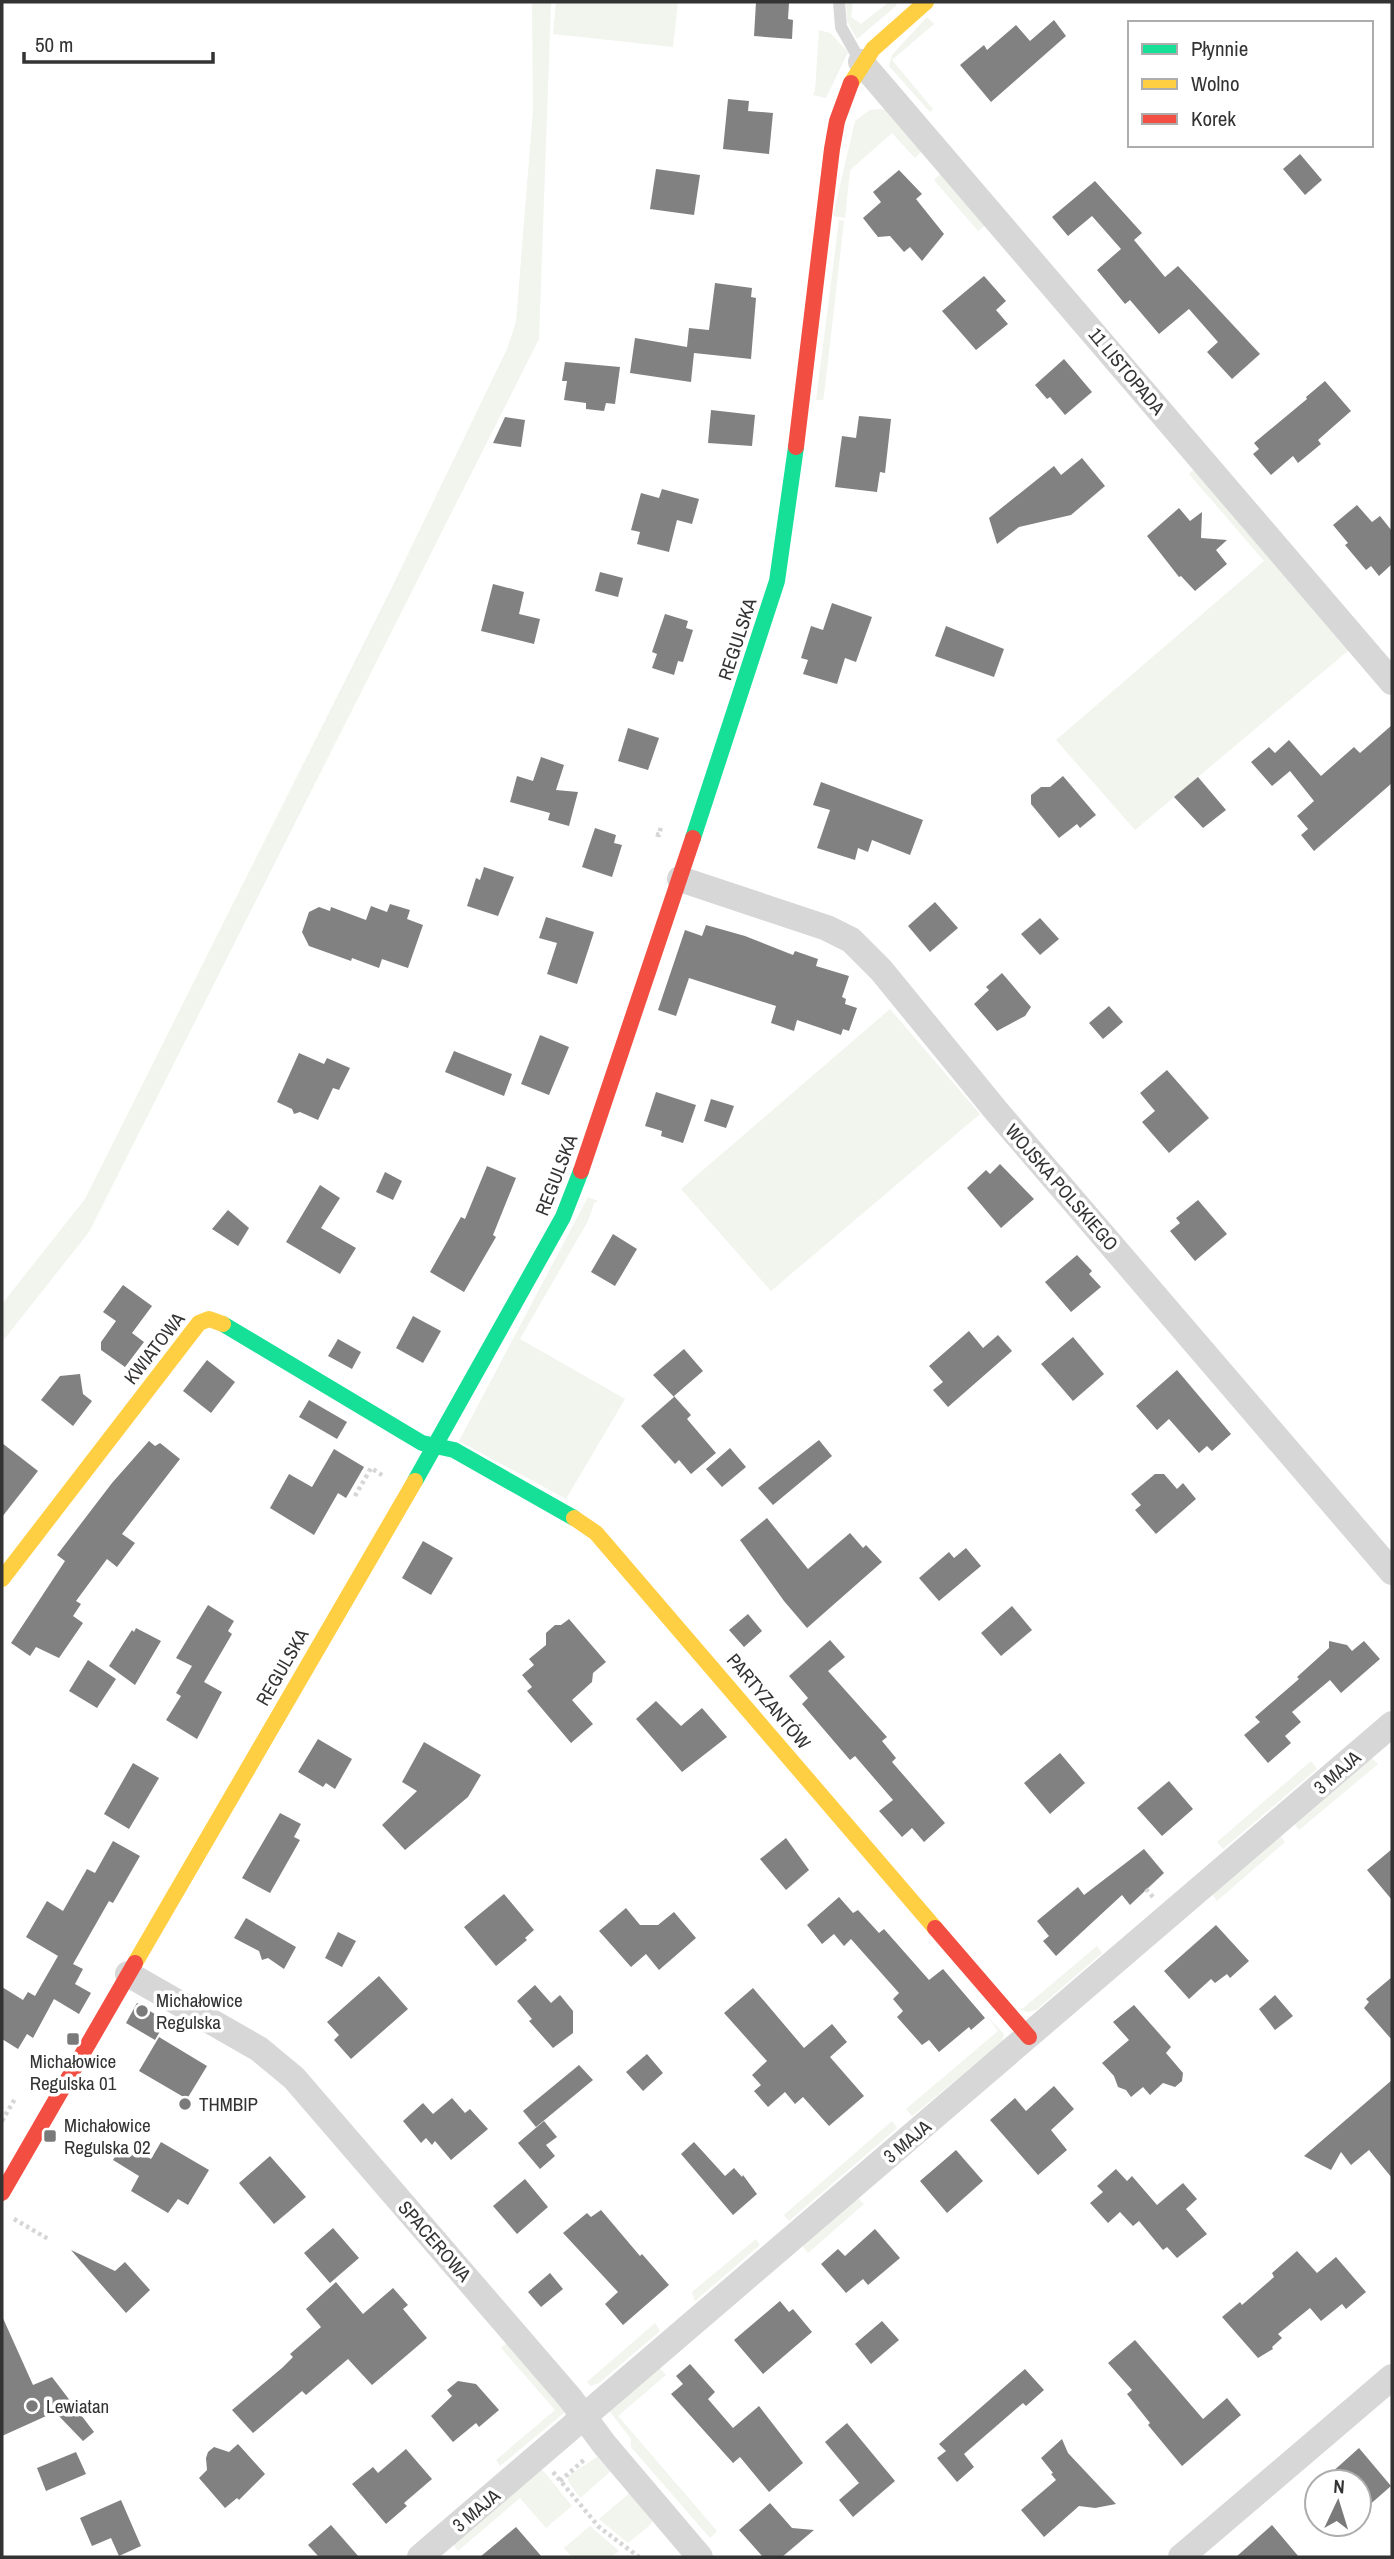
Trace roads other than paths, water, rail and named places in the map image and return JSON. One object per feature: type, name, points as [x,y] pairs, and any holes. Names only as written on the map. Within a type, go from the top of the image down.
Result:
[{"type":"street","name":"REGULSKA","points":[[2,2193],[435,1446],[564,1217],[586,1160],[680,879],[778,575],[835,131],[848,86],[875,44],[926,2]]},
{"type":"street","name":"11 LISTOPADA","points":[[861,62],[1392,682]]},
{"type":"street","name":"WOJSKA POLSKIEGO","points":[[680,879],[827,928],[845,936],[861,949],[898,989],[1007,1123],[1392,1572]]},
{"type":"street","name":"KWIATOWA","points":[[2,1579],[199,1323],[205,1320],[218,1321],[422,1443],[435,1446]]},
{"type":"street","name":"PARTYZANTÓW","points":[[435,1446],[454,1450],[568,1514],[600,1537],[1029,2037]]},
{"type":"street","name":"3 MAJA","points":[[420,2557],[1392,1724]]},
{"type":"street","name":"SPACEROWA","points":[[128,1974],[249,2043],[294,2078],[552,2377],[701,2557]]},
{"type":"street","points":[[1181,2557],[1392,2377]]},
{"type":"lane","points":[[839,2],[841,27],[861,62]]},
{"type":"place","name":"Michałowice Regulska","points":[[142,2011]]},
{"type":"place","name":"Michałowice Regulska 01","points":[[73,2039]]},
{"type":"place","name":"THMBIP","points":[[185,2104]]},
{"type":"place","name":"Michałowice Regulska 02","points":[[50,2136]]},
{"type":"place","name":"Lewiatan","points":[[32,2406]]}]
